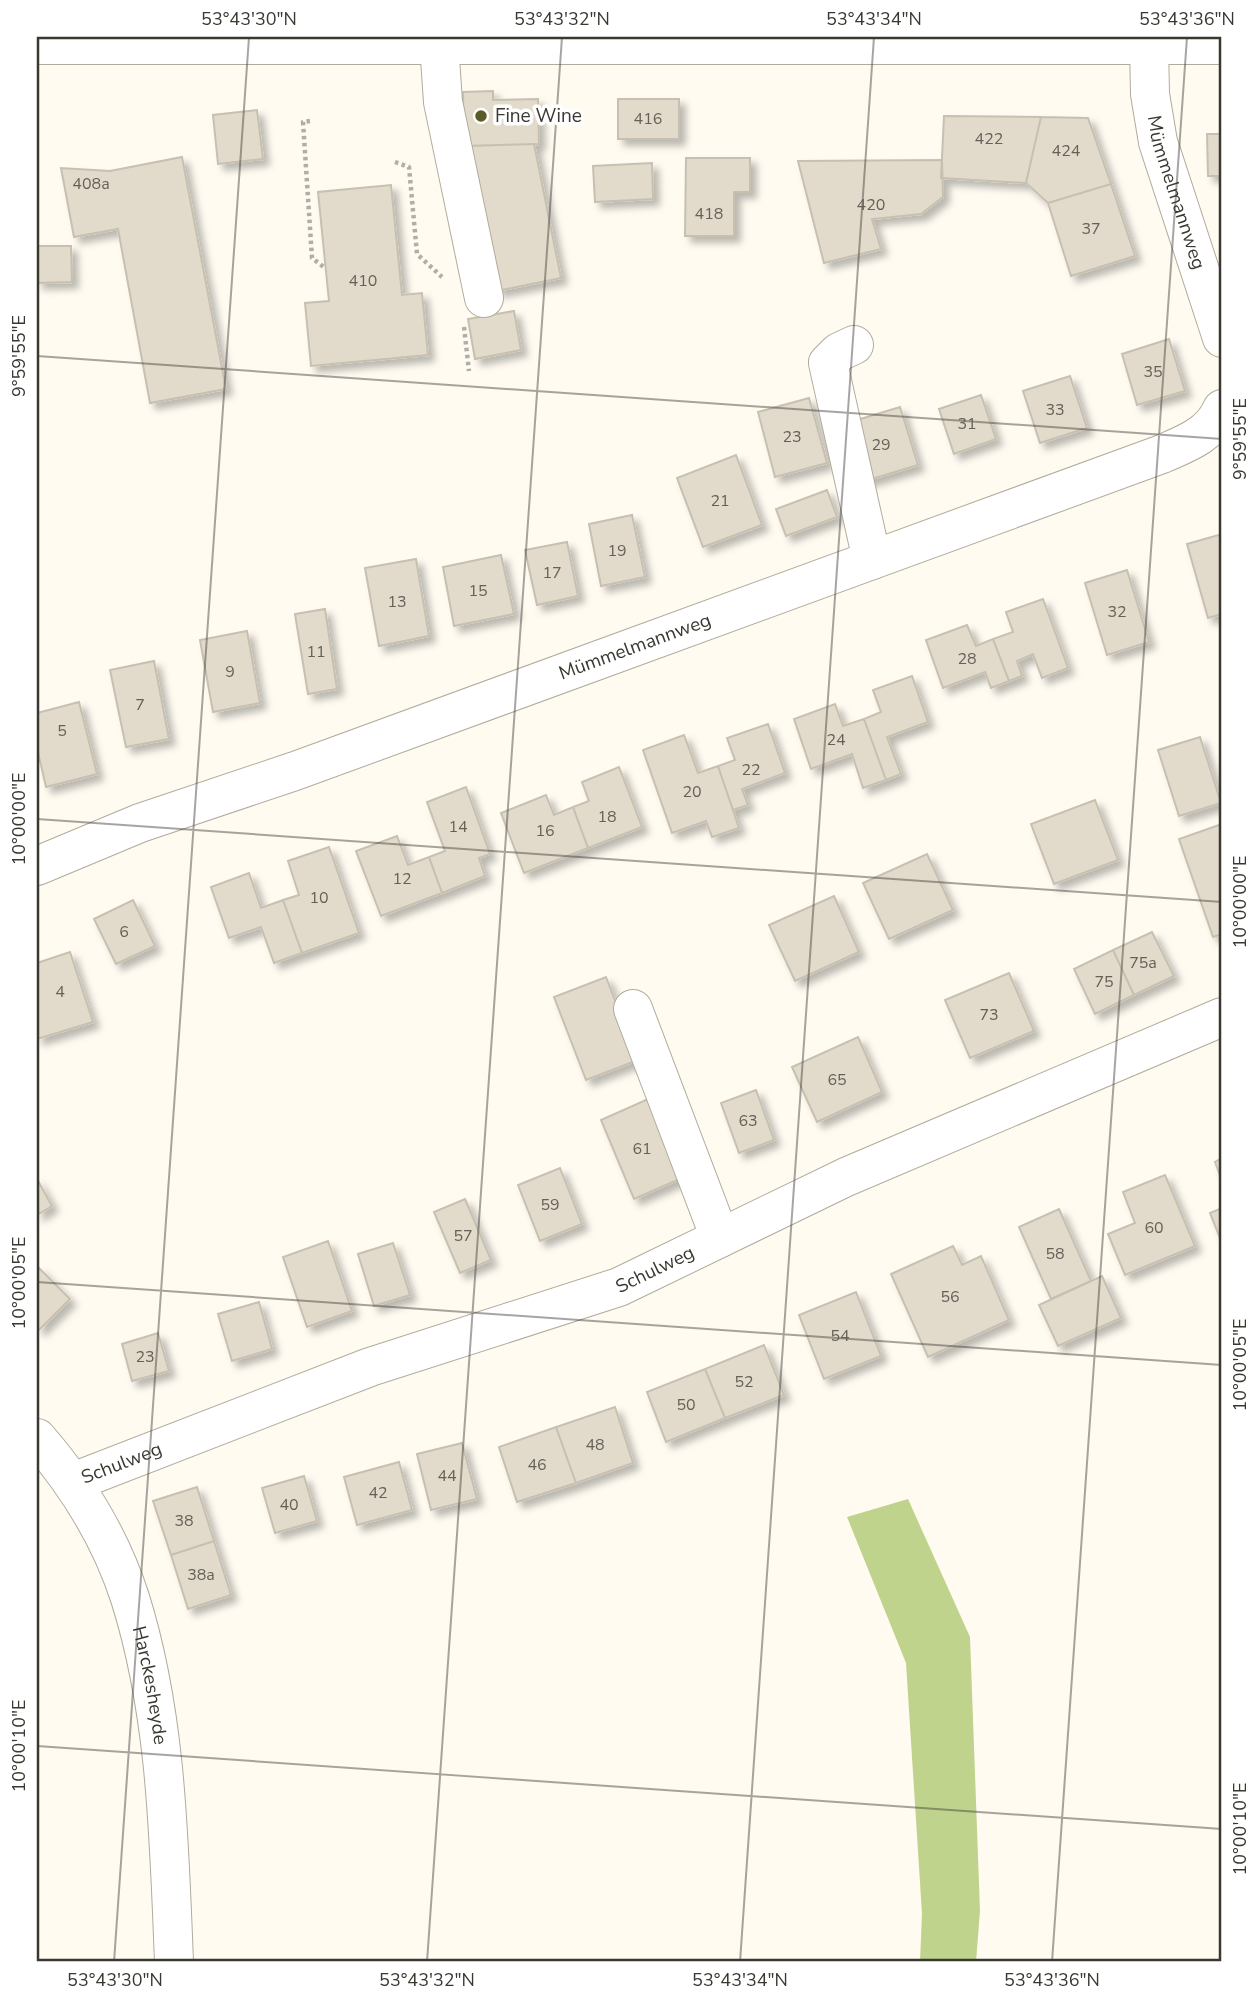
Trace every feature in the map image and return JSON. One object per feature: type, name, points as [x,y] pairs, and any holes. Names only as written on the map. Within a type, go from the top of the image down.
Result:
[{"type":"street","points":[[37,45],[88,41],[388,41],[439,44],[1168,42],[1222,45]]},
{"type":"street","name":"Mümmelmannweg","points":[[1168,42],[1150,94],[1158,142],[1222,338]]},
{"type":"street","points":[[439,44],[443,102],[474,309]]},
{"type":"street","points":[[854,345],[839,352],[828,363],[872,560]]},
{"type":"street","name":"Mümmelmannweg","points":[[37,866],[140,823],[295,771],[1198,439],[1222,410]]},
{"type":"street","points":[[633,1009],[720,1238]]},
{"type":"street","name":"Schulweg","points":[[73,1482],[370,1367],[618,1286],[846,1177],[1222,1017]]},
{"type":"street","name":"Harckesheyde","points":[[37,1438],[73,1482],[112,1553],[129,1596],[147,1660],[162,1761],[174,1962]]},
{"type":"path","points":[[310,121],[303,122],[312,258],[325,268]]},
{"type":"path","points":[[395,162],[409,167],[417,254],[443,278]]},
{"type":"path","points":[[469,371],[474,309]]},
{"type":"green space","points":[[908,1499],[970,1637],[980,1911],[976,1962],[920,1962],[922,1914],[906,1663],[847,1517]]},
{"type":"building","points":[[493,91],[493,100],[538,99],[539,144],[464,146],[463,92]]},
{"type":"building","points":[[618,99],[679,99],[679,139],[618,139]]},
{"type":"building","points":[[257,110],[263,159],[218,164],[213,115]]},
{"type":"building","points":[[944,116],[1041,117],[1026,183],[941,178]]},
{"type":"building","points":[[1041,117],[1088,118],[1111,184],[1048,203],[1026,183]]},
{"type":"building","points":[[1207,134],[1222,134],[1222,176],[1208,176]]},
{"type":"building","points":[[534,144],[561,278],[497,291],[468,146]]},
{"type":"building","points":[[182,157],[226,389],[150,403],[118,229],[74,237],[61,168],[110,171]]},
{"type":"building","points":[[686,158],[750,158],[750,192],[734,192],[734,236],[685,236]]},
{"type":"building","points":[[942,160],[943,197],[921,214],[872,219],[881,249],[824,263],[798,161]]},
{"type":"building","points":[[652,163],[653,199],[595,202],[593,166]]},
{"type":"building","points":[[1111,184],[1135,256],[1071,276],[1048,203]]},
{"type":"building","points":[[391,185],[402,295],[422,293],[428,355],[311,366],[305,303],[329,301],[318,192]]},
{"type":"building","points":[[37,246],[71,246],[72,282],[37,283]]},
{"type":"building","points":[[514,311],[521,350],[475,359],[468,319]]},
{"type":"building","points":[[1169,339],[1185,391],[1137,405],[1122,354]]},
{"type":"building","points":[[1070,376],[1087,428],[1040,443],[1023,391]]},
{"type":"building","points":[[981,395],[996,439],[954,454],[939,409]]},
{"type":"building","points":[[809,398],[827,463],[775,477],[758,412]]},
{"type":"building","points":[[900,407],[918,465],[862,482],[844,424]]},
{"type":"building","points":[[736,455],[762,525],[703,547],[677,478]]},
{"type":"building","points":[[827,490],[837,517],[786,536],[776,509]]},
{"type":"building","points":[[632,515],[645,577],[601,586],[589,524]]},
{"type":"building","points":[[1222,534],[1222,614],[1208,618],[1187,544]]},
{"type":"building","points":[[567,542],[578,596],[537,605],[525,550]]},
{"type":"building","points":[[501,555],[514,614],[454,626],[443,567]]},
{"type":"building","points":[[416,559],[429,636],[379,646],[365,568]]},
{"type":"building","points":[[1127,570],[1149,642],[1107,655],[1085,583]]},
{"type":"building","points":[[1043,599],[1068,668],[1042,678],[1033,654],[1017,661],[1022,676],[1009,681],[993,639],[1013,632],[1006,612]]},
{"type":"building","points":[[325,609],[337,689],[308,694],[295,614]]},
{"type":"building","points":[[967,625],[976,646],[993,639],[1009,681],[991,688],[985,672],[943,688],[926,640]]},
{"type":"building","points":[[247,631],[260,703],[213,712],[200,640]]},
{"type":"building","points":[[154,661],[169,739],[126,747],[110,670]]},
{"type":"building","points":[[912,676],[928,722],[887,737],[901,774],[886,780],[864,719],[881,712],[873,690]]},
{"type":"building","points":[[79,702],[97,774],[46,787],[37,748],[37,713]]},
{"type":"building","points":[[835,704],[843,726],[864,719],[886,780],[863,788],[852,754],[811,769],[794,719]]},
{"type":"building","points":[[768,724],[785,773],[742,789],[748,805],[733,810],[718,766],[735,760],[727,738]]},
{"type":"building","points":[[684,735],[698,773],[718,766],[739,828],[712,837],[706,821],[672,833],[643,750]]},
{"type":"building","points":[[1200,737],[1221,803],[1179,816],[1158,750]]},
{"type":"building","points":[[619,767],[642,827],[588,848],[573,807],[589,801],[582,782]]},
{"type":"building","points":[[466,787],[490,854],[479,858],[485,876],[442,893],[429,857],[445,851],[427,802]]},
{"type":"building","points":[[546,795],[554,815],[573,807],[588,848],[524,873],[501,813]]},
{"type":"building","points":[[1095,800],[1118,860],[1054,884],[1031,824]]},
{"type":"building","points":[[1222,824],[1222,934],[1213,937],[1179,839]]},
{"type":"building","points":[[397,836],[408,865],[429,857],[442,893],[381,916],[356,851]]},
{"type":"building","points":[[329,847],[359,933],[302,953],[283,900],[299,895],[288,861]]},
{"type":"building","points":[[927,854],[953,910],[889,939],[863,883]]},
{"type":"building","points":[[249,873],[261,908],[283,900],[302,953],[274,963],[261,927],[229,938],[211,887]]},
{"type":"building","points":[[834,896],[859,952],[795,981],[769,925]]},
{"type":"building","points":[[133,900],[155,946],[116,964],[94,919]]},
{"type":"building","points":[[1152,932],[1174,976],[1134,995],[1113,950]]},
{"type":"building","points":[[1113,950],[1134,995],[1095,1014],[1074,969]]},
{"type":"building","points":[[70,952],[93,1022],[37,1039],[37,963]]},
{"type":"building","points":[[1009,973],[1034,1031],[970,1058],[945,1000]]},
{"type":"building","points":[[606,977],[638,1060],[586,1080],[554,997]]},
{"type":"building","points":[[858,1037],[882,1092],[817,1122],[792,1067]]},
{"type":"building","points":[[756,1090],[774,1140],[739,1153],[721,1103]]},
{"type":"building","points":[[648,1099],[682,1178],[634,1199],[601,1120]]},
{"type":"building","points":[[1222,1158],[1222,1181],[1215,1162]]},
{"type":"building","points":[[560,1168],[582,1224],[540,1241],[518,1185]]},
{"type":"building","points":[[1165,1175],[1195,1246],[1125,1275],[1108,1234],[1135,1223],[1123,1192]]},
{"type":"building","points":[[37,1179],[52,1206],[37,1215]]},
{"type":"building","points":[[465,1199],[491,1260],[460,1273],[434,1212]]},
{"type":"building","points":[[1222,1208],[1222,1243],[1210,1213]]},
{"type":"building","points":[[1059,1209],[1091,1281],[1051,1299],[1019,1227]]},
{"type":"building","points":[[328,1241],[352,1311],[307,1327],[283,1257]]},
{"type":"building","points":[[393,1243],[410,1295],[374,1306],[358,1254]]},
{"type":"building","points":[[953,1246],[962,1265],[981,1256],[1009,1320],[928,1357],[891,1274]]},
{"type":"building","points":[[38,1267],[70,1299],[39,1330],[37,1327]]},
{"type":"building","points":[[1102,1276],[1121,1318],[1058,1346],[1039,1305]]},
{"type":"building","points":[[856,1292],[881,1356],[824,1379],[799,1315]]},
{"type":"building","points":[[259,1302],[272,1349],[232,1361],[218,1314]]},
{"type":"building","points":[[158,1333],[169,1371],[132,1381],[122,1344]]},
{"type":"building","points":[[764,1345],[784,1395],[725,1418],[705,1369]]},
{"type":"building","points":[[705,1369],[725,1418],[666,1442],[647,1392]]},
{"type":"building","points":[[615,1407],[633,1463],[576,1483],[556,1427]]},
{"type":"building","points":[[556,1427],[576,1483],[517,1502],[499,1447]]},
{"type":"building","points":[[462,1443],[477,1499],[431,1510],[417,1454]]},
{"type":"building","points":[[399,1462],[412,1510],[357,1525],[344,1477]]},
{"type":"building","points":[[304,1476],[317,1521],[275,1533],[262,1488]]},
{"type":"building","points":[[197,1487],[214,1541],[171,1555],[153,1501]]},
{"type":"building","points":[[214,1541],[231,1595],[188,1609],[171,1555]]},
{"type":"place","name":"Fine Wine","points":[[481,116]]}]
